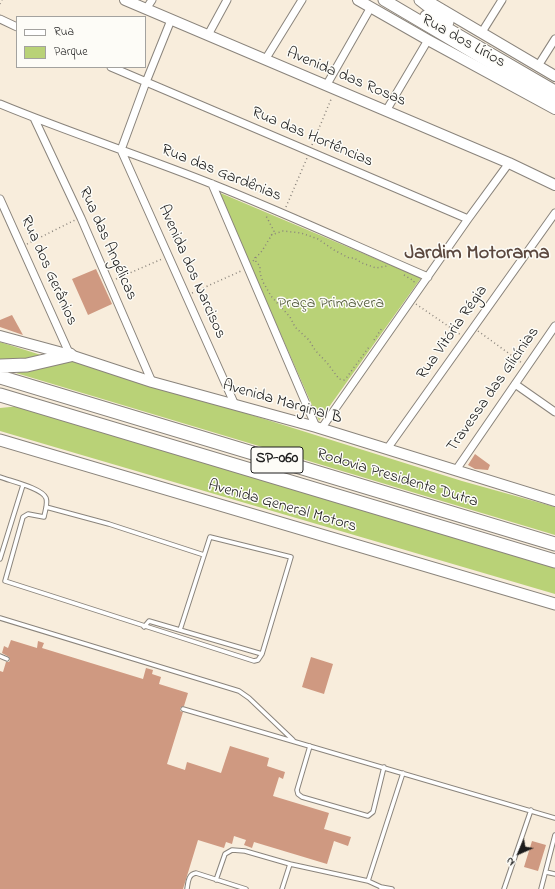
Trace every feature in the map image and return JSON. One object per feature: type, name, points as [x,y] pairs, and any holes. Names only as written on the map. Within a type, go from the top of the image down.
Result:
[{"type":"highway","points":[[0,366],[27,365],[70,355]]},
{"type":"highway","name":"Rodovia Presidente Dutra","points":[[0,376],[555,544]]},
{"type":"highway","name":"Rodovia Presidente Dutra","points":[[8,398],[555,561]]},
{"type":"main road","points":[[384,0],[555,100]]},
{"type":"main road","points":[[398,0],[555,91]]},
{"type":"main road","points":[[420,0],[448,23],[460,36]]},
{"type":"main road","name":"Avenida General Motors","points":[[0,440],[555,604]]},
{"type":"street","name":"Avenida das Rosas","points":[[125,0],[555,185]]},
{"type":"street","points":[[146,9],[152,0]]},
{"type":"street","points":[[208,35],[227,0]]},
{"type":"street","points":[[265,60],[302,0]]},
{"type":"street","name":"Rua dos Lírios","points":[[358,0],[555,109]]},
{"type":"street","points":[[426,0],[555,76]]},
{"type":"street","points":[[482,32],[502,0]]},
{"type":"street","points":[[326,86],[371,7]]},
{"type":"street","points":[[0,19],[16,27]]},
{"type":"street","points":[[121,150],[171,20]]},
{"type":"street","points":[[538,66],[555,39]]},
{"type":"street","points":[[386,111],[428,40]]},
{"type":"street","name":"Rua das Hortências","points":[[113,68],[468,219]]},
{"type":"street","name":"Rua das Gardênias","points":[[0,104],[94,141],[212,184],[428,277]]},
{"type":"street","name":"Rua das Angélicas","points":[[34,118],[81,218],[152,382]]},
{"type":"street","name":"Avenida dos Narcisos","points":[[121,150],[235,405]]},
{"type":"street","points":[[318,428],[509,164]]},
{"type":"street","points":[[212,184],[318,428]]},
{"type":"street","name":"Rua dos Gerânios","points":[[0,199],[70,355]]},
{"type":"street","name":"Rua Vitória Régia","points":[[387,449],[555,213]]},
{"type":"street","name":"Travessa das Glicínias","points":[[456,470],[555,326]]},
{"type":"street","name":"Avenida Marginal B","points":[[0,336],[70,355],[152,382],[318,428],[555,501]]},
{"type":"street","points":[[515,384],[555,412]]},
{"type":"lane","points":[[0,478],[24,485],[40,492],[46,498],[44,517],[28,514],[23,517],[5,581]]},
{"type":"lane","points":[[0,559],[24,485]]},
{"type":"lane","points":[[46,507],[109,524],[204,555]]},
{"type":"lane","points":[[0,579],[254,661],[258,660],[262,654],[290,557],[210,537],[180,630]]},
{"type":"lane","points":[[0,618],[240,691],[294,741]]},
{"type":"lane","points":[[144,626],[149,621],[262,654]]},
{"type":"lane","points":[[0,656],[7,658]]},
{"type":"lane","points":[[184,709],[555,818]]},
{"type":"lane","points":[[310,746],[297,790],[298,794],[302,797],[368,816],[373,812],[384,768]]},
{"type":"lane","points":[[368,881],[404,773]]},
{"type":"lane","points":[[504,889],[531,810]]},
{"type":"lane","points":[[541,889],[555,836]]},
{"type":"lane","points":[[216,880],[225,854],[232,850],[368,881],[381,888],[392,889]]},
{"type":"lane","points":[[282,889],[290,864]]},
{"type":"lane","points":[[546,872],[555,874]]},
{"type":"lane","points":[[187,889],[190,876],[196,873],[246,889]]},
{"type":"path","points":[[0,4],[2,0]]},
{"type":"path","points":[[186,296],[248,268],[255,257],[262,251],[274,231],[261,205]]},
{"type":"path","points":[[22,247],[81,218]]},
{"type":"path","points":[[271,235],[283,231],[301,233],[318,239],[334,250],[362,263],[376,268],[389,266]]},
{"type":"path","points":[[109,282],[169,255]]},
{"type":"path","points":[[255,257],[256,262],[260,266],[263,282],[271,296],[290,317],[295,327],[309,340],[334,374],[341,380],[344,380],[347,377],[385,325]]},
{"type":"path","points":[[400,272],[415,283]]},
{"type":"path","points":[[411,301],[466,339]]},
{"type":"path","points":[[474,328],[527,366]]},
{"type":"green space","name":"Praça Primavera","points":[[218,192],[421,278],[319,421]]},
{"type":"green space","points":[[0,342],[41,355],[26,360],[0,361]]},
{"type":"green space","points":[[73,359],[462,481],[555,507],[555,535],[16,373]]},
{"type":"green space","points":[[20,406],[555,566],[555,594],[0,431],[0,408]]},
{"type":"building","points":[[96,269],[112,304],[88,315],[72,279]]},
{"type":"building","points":[[12,315],[23,335],[0,327],[0,320]]},
{"type":"building","points":[[475,454],[490,465],[488,470],[475,469],[468,465]]},
{"type":"building","points":[[11,640],[37,648],[38,641],[44,643],[42,648],[143,679],[146,668],[153,670],[152,674],[161,677],[159,684],[188,693],[184,706],[180,708],[180,711],[183,712],[167,764],[185,770],[187,762],[221,773],[230,746],[269,758],[267,766],[285,772],[283,779],[279,777],[273,796],[329,813],[324,829],[351,837],[348,846],[334,841],[327,864],[254,842],[252,848],[244,845],[246,840],[234,836],[232,844],[226,842],[224,848],[198,840],[183,889],[0,889],[0,671],[3,672],[6,662],[9,662],[10,660],[9,657],[2,653],[4,646],[8,648]]},
{"type":"building","points":[[311,657],[333,664],[324,694],[302,687]]},
{"type":"building","points":[[532,841],[546,845],[538,871],[524,867]]},
{"type":"district","name":"Jardim Motorama","points":[[477,255]]}]
